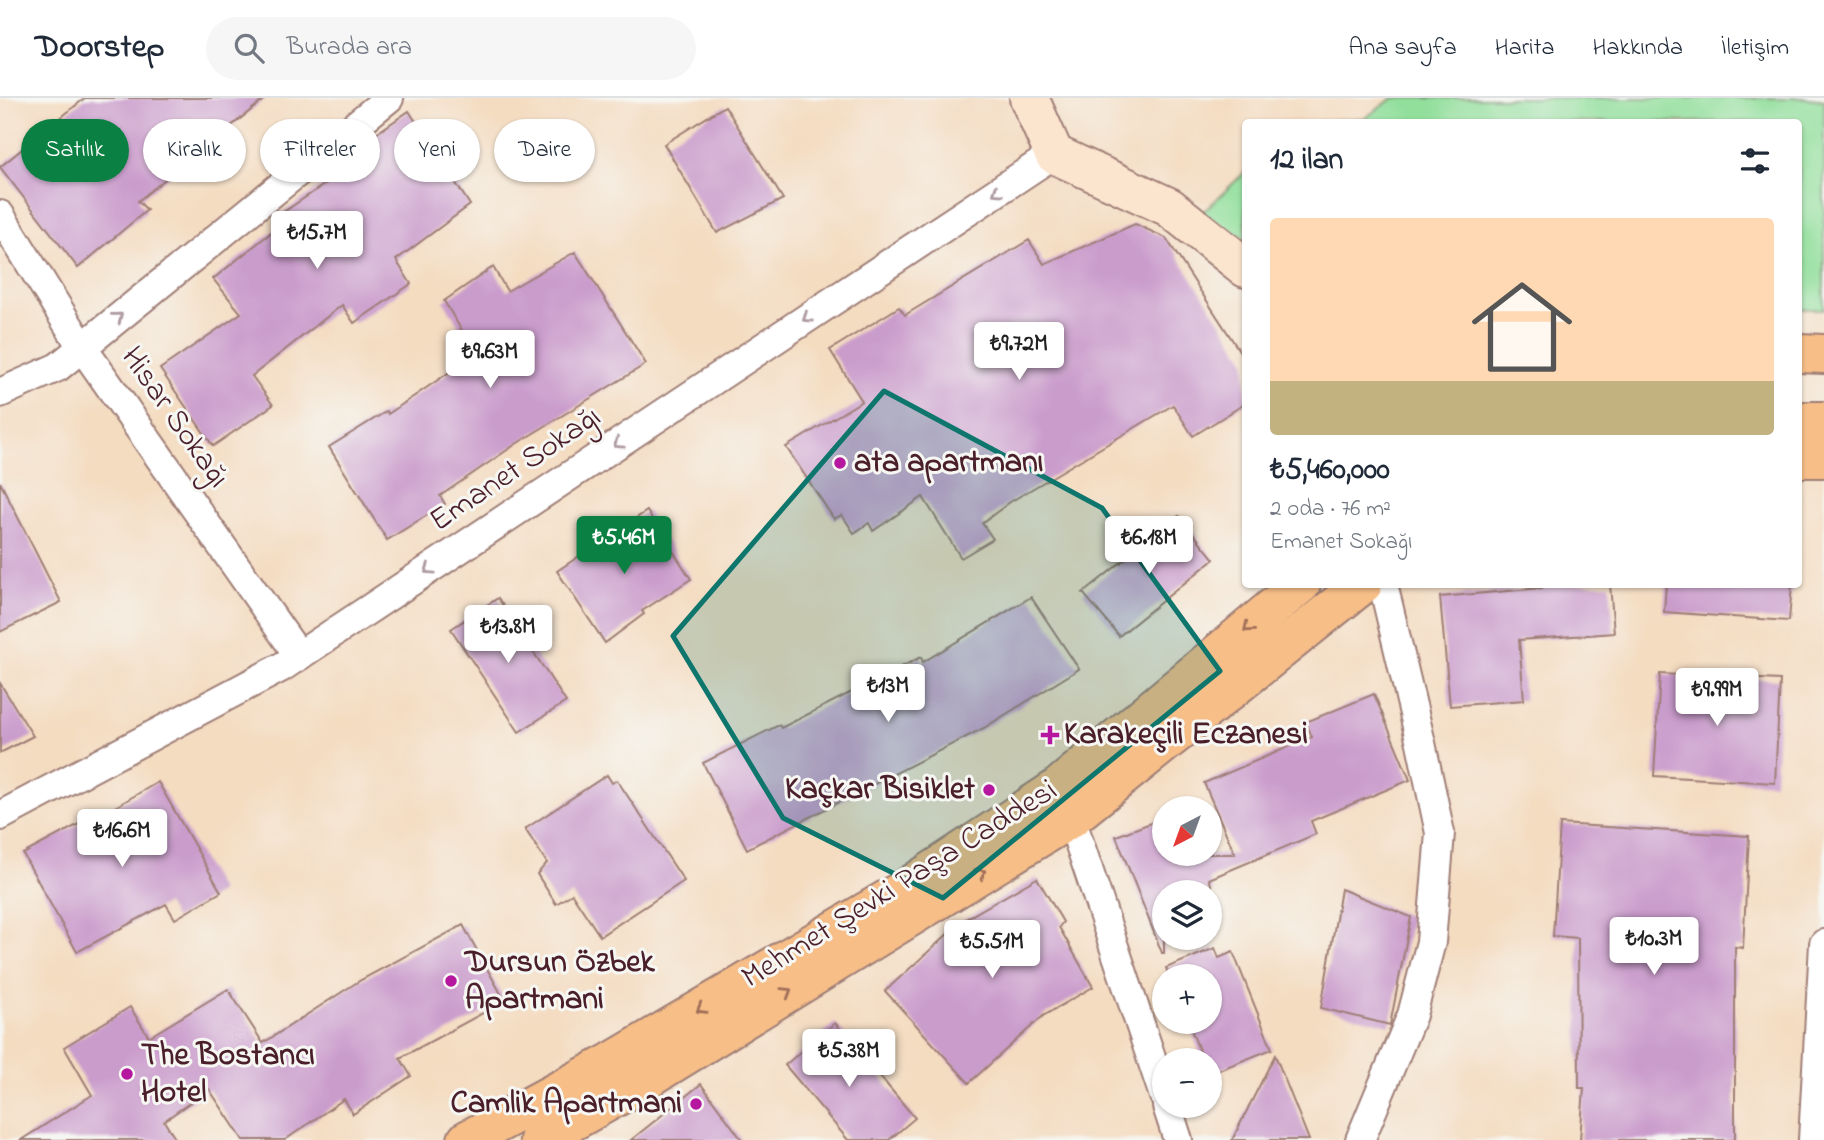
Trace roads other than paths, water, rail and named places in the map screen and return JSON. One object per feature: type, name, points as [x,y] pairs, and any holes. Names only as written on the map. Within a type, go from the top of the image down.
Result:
[{"type":"main road","points":[[1029,98],[1054,154],[1169,207],[1242,265]]},
{"type":"main road","points":[[1802,354],[1824,354]]},
{"type":"main road","points":[[1802,421],[1824,421]]},
{"type":"main road","points":[[1802,458],[1824,458]]},
{"type":"main road","name":"Mehmet Şevki Paşa Caddesi","points":[[467,1140],[608,1064],[908,887],[1056,789],[1296,588]]},
{"type":"main road","name":"Mehmet Şevki Paşa Caddesi","points":[[539,1140],[629,1090],[1071,818],[1358,588]]},
{"type":"street","points":[[0,393],[58,367],[389,98]]},
{"type":"street","name":"Emanet Sokağı","points":[[0,816],[282,667],[1054,154]]},
{"type":"street","name":"Hisar Sokağı","points":[[0,215],[82,347],[299,656]]},
{"type":"street","points":[[1360,1140],[1412,1014],[1428,954],[1440,833],[1384,588]]},
{"type":"street","points":[[1071,818],[1152,1060]]},
{"type":"street","points":[[1813,1140],[1824,944]]},
{"type":"street","points":[[1171,1118],[1178,1140]]},
{"type":"place","name":"ata apartmanı","points":[[840,463]]},
{"type":"place","name":"Karakeçili Eczanesi","points":[[1050,735]]},
{"type":"place","name":"Kaçkar Bisiklet","points":[[989,790]]},
{"type":"place","name":"Dursun Özbek Apartmani","points":[[451,981]]},
{"type":"place","name":"The Bostancı Hotel","points":[[127,1074]]},
{"type":"place","name":"Camlik Apartmani","points":[[696,1104]]}]
